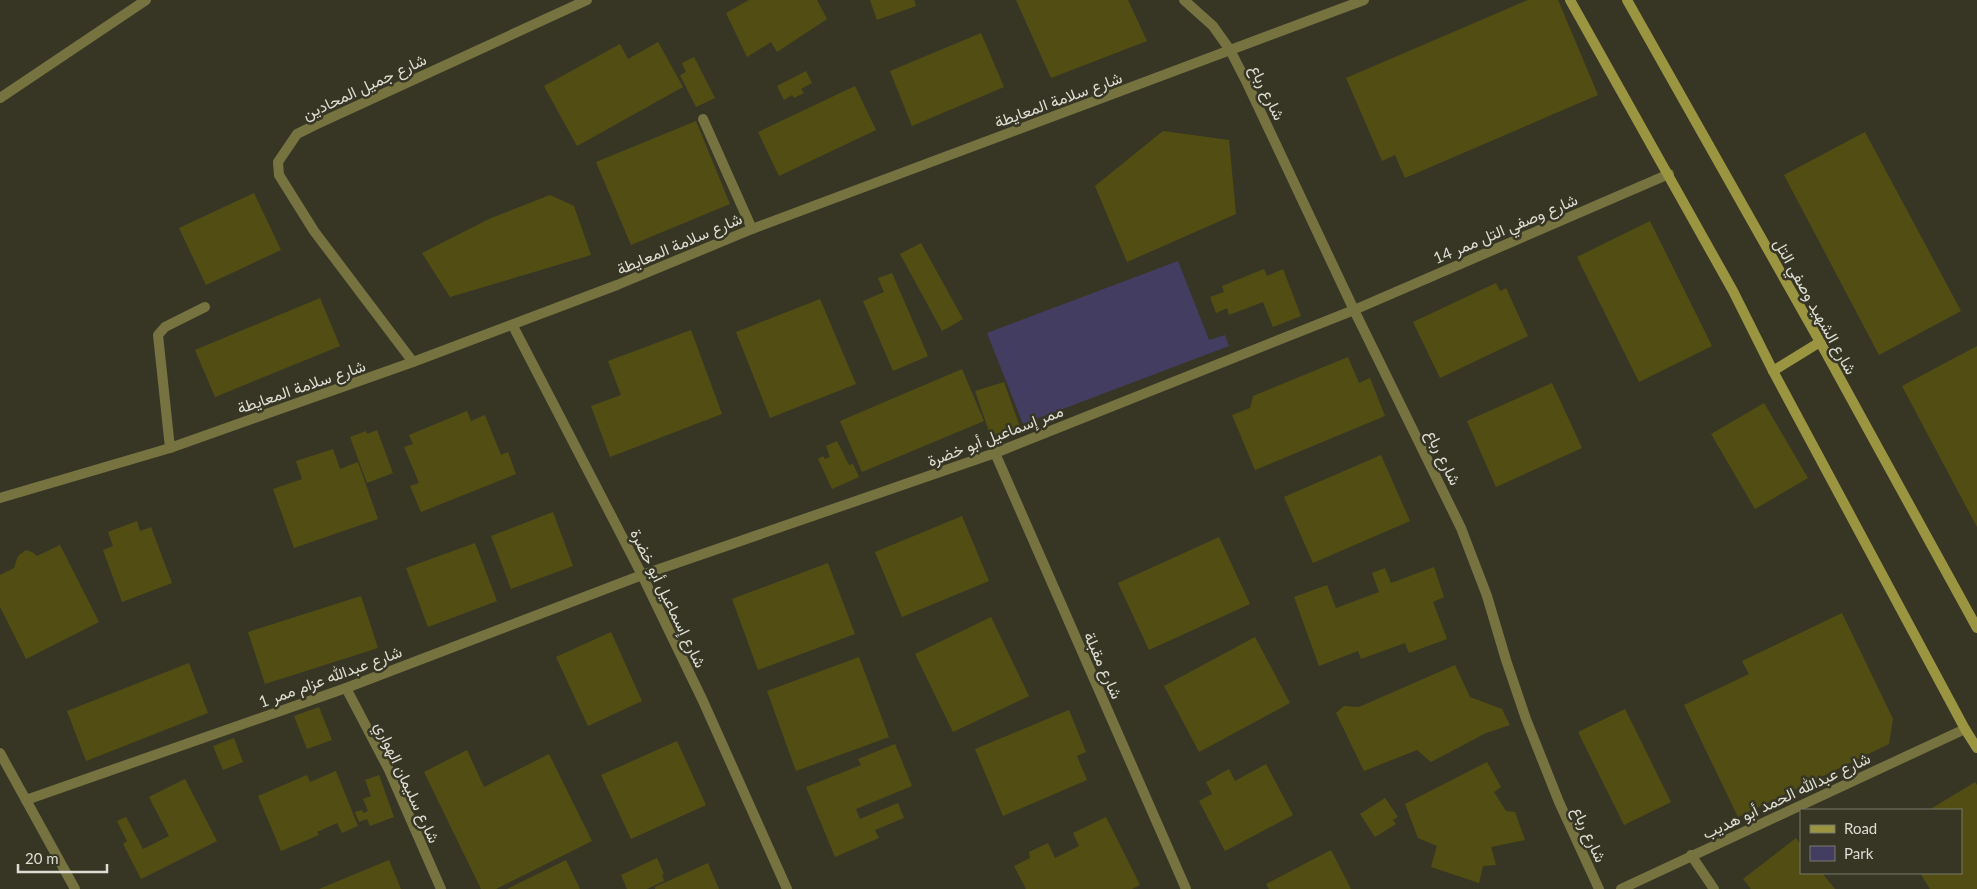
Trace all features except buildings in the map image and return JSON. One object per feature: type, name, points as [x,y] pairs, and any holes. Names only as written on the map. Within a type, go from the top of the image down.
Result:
[{"type":"main road","points":[[1570,0],[1733,291],[1773,371],[1965,729],[1977,748]]},
{"type":"main road","name":"شارع الشهيد وصفي التل","points":[[1627,0],[1820,342],[1977,628]]},
{"type":"main road","points":[[1773,371],[1820,342]]},
{"type":"street","points":[[0,98],[146,0]]},
{"type":"street","name":"شارع جميل المحادين","points":[[413,362],[314,231],[279,175],[278,162],[298,134],[303,131],[587,0]]},
{"type":"street","points":[[1184,0],[1214,26],[1230,50]]},
{"type":"street","name":"شارع سلامة المعايطة","points":[[0,498],[170,448],[513,326],[752,229],[1364,0]]},
{"type":"street","name":"شارع رباع","points":[[1230,50],[1248,82],[1354,310],[1461,528],[1487,596],[1526,719],[1559,802],[1599,889]]},
{"type":"street","points":[[703,119],[752,229]]},
{"type":"street","name":"شارع وصفي التل ممر 14","points":[[1354,310],[1668,174]]},
{"type":"street","points":[[170,448],[158,335],[165,327],[205,307]]},
{"type":"street","name":"ممر إسماعيل أبو خضرة","points":[[642,575],[995,453],[1354,310]]},
{"type":"street","name":"شارع إسماعيل أبو خضرة","points":[[513,326],[642,575],[704,701],[787,889]]},
{"type":"street","name":"شارع مقبلة","points":[[995,453],[1186,889]]},
{"type":"street","name":"شارع عبدالله عزام ممر 1","points":[[26,800],[346,688],[642,575]]},
{"type":"street","name":"شارع سليمان الهواري","points":[[346,688],[389,770],[441,889]]},
{"type":"street","name":"شارع عبدالله الحمد أبو هديب","points":[[1621,889],[1965,729]]},
{"type":"street","points":[[0,753],[75,889]]},
{"type":"street","points":[[1691,855],[1714,889]]},
{"type":"green space","points":[[1178,261],[1209,340],[1225,335],[1229,346],[1023,424],[987,333]]}]
